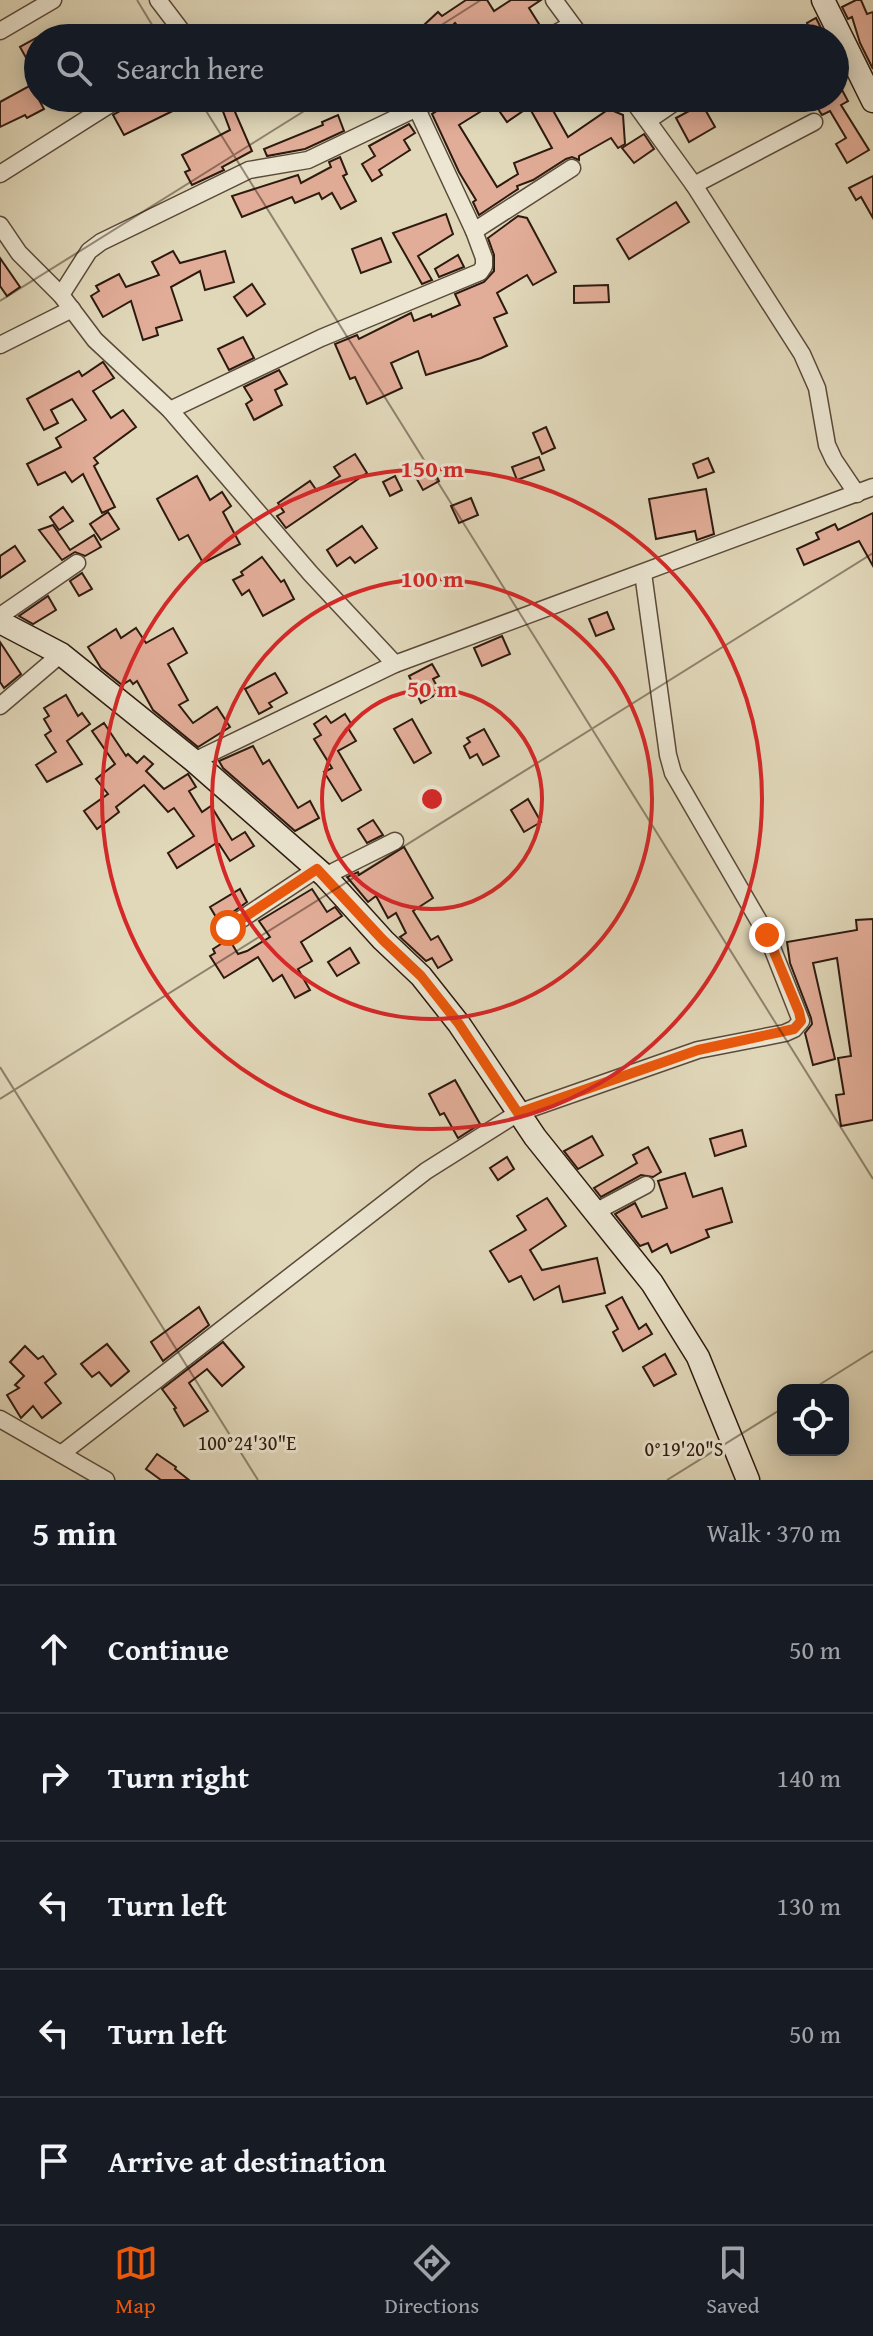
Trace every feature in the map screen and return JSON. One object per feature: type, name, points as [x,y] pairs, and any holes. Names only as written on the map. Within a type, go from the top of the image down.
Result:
[{"type":"street","points":[[0,31],[53,0]]},
{"type":"street","points":[[158,0],[176,24]]},
{"type":"street","points":[[554,0],[571,24]]},
{"type":"street","points":[[823,0],[835,24]]},
{"type":"street","points":[[849,53],[873,101]]},
{"type":"street","points":[[0,174],[98,112]]},
{"type":"street","points":[[0,345],[66,302],[89,251],[101,242],[249,170],[308,160],[411,112]]},
{"type":"street","points":[[170,410],[321,338],[480,272],[484,258],[474,231],[418,112]]},
{"type":"street","points":[[642,112],[694,185],[802,354],[817,388],[827,445],[857,494]]},
{"type":"street","points":[[649,120],[661,112]]},
{"type":"street","points":[[694,185],[814,122]]},
{"type":"street","points":[[474,231],[572,168]]},
{"type":"street","points":[[0,225],[19,253],[66,302],[95,340],[170,410],[311,574],[395,664]]},
{"type":"street","points":[[194,761],[395,664],[873,487]]},
{"type":"street","points":[[77,563],[0,619],[61,654],[194,761],[321,873],[421,976],[459,1024],[518,1113],[652,1283],[698,1357],[748,1480]]},
{"type":"street","points":[[61,1454],[444,1156],[518,1113],[698,1050],[785,1033],[801,1021],[767,935],[680,790],[673,773],[643,573]]},
{"type":"street","points":[[0,706],[61,654]]},
{"type":"street","points":[[228,928],[321,873],[395,841]]},
{"type":"street","points":[[595,1212],[646,1185]]},
{"type":"street","points":[[0,1419],[106,1480]]},
{"type":"building","points":[[466,0],[487,0],[494,11],[511,0],[541,0],[529,8],[539,24],[425,24],[438,12],[442,16]]},
{"type":"building","points":[[861,0],[867,14],[873,12],[873,69],[852,17],[848,19],[842,7]]},
{"type":"building","points":[[816,18],[819,24],[807,24]]},
{"type":"building","points":[[24,89],[24,112],[38,112],[0,127],[0,102]]},
{"type":"building","points":[[118,112],[171,112],[124,135],[113,115]]},
{"type":"building","points":[[223,112],[235,112],[252,151],[222,167],[224,170],[192,185],[185,172],[190,170],[182,155],[230,130]]},
{"type":"building","points":[[480,112],[459,125],[497,187],[518,174],[514,163],[552,148],[532,112],[554,112],[568,137],[605,112],[616,112],[623,115],[625,144],[618,148],[611,138],[579,156],[579,160],[572,157],[566,159],[533,180],[517,186],[518,189],[479,215],[473,202],[476,200],[432,114]]},
{"type":"building","points":[[500,112],[522,112],[507,122]]},
{"type":"building","points":[[687,112],[707,112],[715,127],[689,142],[676,118]]},
{"type":"building","points":[[831,112],[845,112],[869,150],[847,163],[836,144],[846,138]]},
{"type":"building","points":[[338,115],[344,131],[305,149],[267,156],[264,149],[323,125],[322,122]]},
{"type":"building","points":[[409,124],[415,133],[404,140],[410,150],[379,170],[382,175],[372,181],[362,164],[375,156],[369,146]]},
{"type":"building","points":[[644,134],[654,149],[634,163],[622,148]]},
{"type":"building","points":[[340,157],[347,174],[343,176],[356,201],[341,209],[332,193],[322,199],[319,193],[295,203],[292,197],[242,217],[232,196],[298,175],[301,183],[331,167],[329,162]]},
{"type":"building","points":[[873,176],[873,218],[861,197],[856,200],[849,188]]},
{"type":"building","points":[[676,202],[689,222],[629,259],[617,239]]},
{"type":"building","points":[[446,214],[453,234],[418,256],[432,280],[422,284],[393,233]]},
{"type":"building","points":[[518,216],[527,218],[556,272],[533,285],[527,275],[497,293],[507,313],[494,318],[507,346],[481,358],[426,375],[418,351],[391,363],[402,388],[367,404],[355,377],[350,379],[335,344],[357,335],[359,339],[411,313],[414,321],[460,305],[455,294],[484,282],[494,271],[494,255],[488,238]]},
{"type":"building","points":[[381,238],[391,262],[361,273],[352,249]]},
{"type":"building","points":[[173,251],[180,263],[225,251],[234,282],[205,290],[200,271],[171,287],[182,320],[156,328],[158,335],[143,340],[131,301],[103,317],[91,296],[99,291],[96,286],[119,274],[126,287],[159,275],[152,262]]},
{"type":"building","points":[[458,255],[464,267],[439,277],[435,269]]},
{"type":"building","points":[[0,258],[20,287],[7,296],[0,286]]},
{"type":"building","points":[[252,284],[265,304],[247,316],[234,297]]},
{"type":"building","points":[[608,285],[609,302],[574,303],[574,286]]},
{"type":"building","points":[[243,337],[254,358],[229,370],[218,349]]},
{"type":"building","points":[[103,362],[114,378],[93,391],[111,418],[123,410],[136,427],[94,458],[98,463],[94,466],[115,507],[102,513],[83,474],[72,482],[65,472],[38,485],[27,464],[61,447],[56,438],[86,420],[72,399],[51,410],[58,423],[44,430],[27,399],[79,371],[82,376]]},
{"type":"building","points":[[279,370],[287,384],[275,390],[282,405],[254,420],[246,404],[252,400],[244,387]]},
{"type":"building","points":[[546,427],[555,448],[542,454],[533,433]]},
{"type":"building","points":[[355,454],[367,473],[286,528],[277,516],[284,512],[278,503],[310,481],[317,491],[340,476],[334,467]]},
{"type":"building","points":[[539,457],[544,470],[517,480],[512,467]]},
{"type":"building","points":[[708,458],[714,472],[698,478],[693,464]]},
{"type":"building","points":[[431,466],[439,481],[423,490],[414,474]]},
{"type":"building","points":[[197,476],[210,500],[222,492],[231,506],[223,512],[240,544],[203,563],[188,535],[179,540],[157,499]]},
{"type":"building","points":[[395,476],[402,490],[390,496],[383,482]]},
{"type":"building","points":[[706,489],[714,534],[697,540],[695,531],[656,539],[649,499]]},
{"type":"building","points":[[471,498],[478,515],[459,523],[451,506]]},
{"type":"building","points":[[63,507],[73,521],[59,530],[50,517]]},
{"type":"building","points":[[108,512],[119,529],[101,540],[90,524]]},
{"type":"building","points":[[873,513],[873,566],[859,541],[804,565],[797,549],[819,539],[816,533],[835,524],[838,530]]},
{"type":"building","points":[[53,525],[70,550],[94,535],[101,547],[85,556],[75,552],[62,560],[39,530]]},
{"type":"building","points":[[362,526],[377,548],[355,563],[350,557],[337,566],[327,550]]},
{"type":"building","points":[[15,546],[25,561],[0,578],[0,556]]},
{"type":"building","points":[[262,557],[281,582],[284,580],[294,599],[263,616],[249,590],[242,595],[233,580]]},
{"type":"building","points":[[82,573],[92,589],[79,596],[70,581]]},
{"type":"building","points":[[48,596],[56,610],[33,624],[19,616]]},
{"type":"building","points":[[607,612],[614,629],[596,636],[589,619]]},
{"type":"building","points":[[136,628],[146,643],[173,628],[187,653],[168,664],[188,700],[179,705],[193,723],[217,707],[230,727],[198,747],[153,710],[137,681],[133,684],[130,680],[122,685],[101,668],[88,647],[116,629],[121,638]]},
{"type":"building","points":[[502,636],[510,654],[482,666],[474,648]]},
{"type":"building","points":[[0,642],[21,674],[4,688],[0,682]]},
{"type":"building","points":[[432,664],[439,676],[433,679],[440,692],[421,703],[409,676]]},
{"type":"building","points":[[275,673],[287,693],[269,703],[272,707],[259,714],[245,689]]},
{"type":"building","points":[[66,695],[78,716],[82,713],[90,724],[67,741],[82,764],[47,782],[36,765],[56,752],[45,735],[51,731],[44,719],[49,716],[44,708]]},
{"type":"building","points":[[345,714],[352,725],[348,728],[356,741],[338,751],[361,790],[342,801],[324,772],[332,768],[314,739],[321,735],[314,724],[326,716],[331,723]]},
{"type":"building","points":[[412,719],[431,753],[414,763],[394,729]]},
{"type":"building","points":[[104,723],[126,756],[128,754],[137,763],[144,756],[153,764],[146,771],[164,789],[188,774],[196,787],[189,791],[202,812],[211,806],[232,840],[245,832],[254,846],[230,861],[219,844],[215,844],[177,868],[168,853],[194,836],[174,808],[168,812],[144,785],[116,807],[119,812],[97,829],[84,811],[108,794],[96,779],[115,764],[92,731]]},
{"type":"building","points":[[484,729],[499,756],[483,765],[477,754],[470,758],[464,746],[470,742],[467,738]]},
{"type":"building","points":[[253,746],[263,764],[269,760],[298,808],[310,801],[319,818],[295,831],[223,768],[219,761]]},
{"type":"building","points":[[528,799],[541,822],[524,832],[511,810]]},
{"type":"building","points":[[373,820],[383,835],[367,843],[358,829]]},
{"type":"building","points":[[404,847],[433,898],[413,911],[431,940],[438,936],[452,960],[438,968],[432,958],[426,961],[400,937],[406,933],[396,913],[388,918],[376,896],[368,902],[347,877],[358,872],[359,875]]},
{"type":"building","points":[[240,889],[247,902],[219,922],[210,907]]},
{"type":"building","points":[[312,889],[327,912],[335,907],[342,916],[301,942],[312,961],[298,969],[310,990],[295,998],[282,975],[273,981],[258,957],[224,978],[210,956],[215,953],[213,949],[229,939],[238,954],[247,951],[270,937],[259,921]]},
{"type":"building","points":[[873,919],[873,1120],[841,1126],[836,1095],[844,1094],[838,1058],[851,1056],[837,958],[813,963],[835,1059],[813,1065],[805,1033],[812,1024],[811,1018],[790,963],[787,942],[857,930],[856,920]]},
{"type":"building","points":[[350,948],[359,963],[337,976],[328,962]]},
{"type":"building","points":[[455,1080],[480,1124],[458,1138],[429,1094]]},
{"type":"building","points":[[742,1130],[746,1146],[715,1156],[710,1139]]},
{"type":"building","points":[[592,1136],[603,1155],[578,1169],[564,1151]]},
{"type":"building","points":[[648,1147],[661,1172],[653,1177],[641,1175],[601,1197],[594,1188],[637,1163],[633,1155]]},
{"type":"building","points":[[507,1157],[514,1169],[498,1180],[490,1168]]},
{"type":"building","points":[[685,1173],[693,1197],[722,1188],[732,1222],[706,1230],[709,1237],[671,1253],[667,1244],[652,1252],[648,1243],[640,1246],[615,1214],[635,1203],[642,1217],[667,1208],[658,1181]]},
{"type":"building","points":[[547,1198],[566,1226],[530,1250],[542,1270],[597,1258],[605,1293],[563,1302],[559,1286],[534,1300],[521,1276],[509,1282],[490,1251],[526,1230],[517,1216]]},
{"type":"building","points":[[622,1297],[639,1329],[646,1324],[652,1334],[623,1351],[613,1332],[618,1329],[606,1306]]},
{"type":"building","points":[[199,1307],[209,1325],[163,1361],[151,1342]]},
{"type":"building","points":[[223,1342],[244,1367],[222,1386],[207,1369],[189,1383],[208,1411],[184,1426],[162,1389]]},
{"type":"building","points":[[107,1344],[129,1371],[111,1386],[99,1372],[92,1377],[81,1364]]},
{"type":"building","points":[[25,1346],[38,1359],[43,1356],[56,1374],[45,1383],[61,1403],[42,1418],[33,1406],[21,1418],[7,1395],[19,1388],[15,1385],[24,1376],[10,1362]]},
{"type":"building","points":[[665,1354],[676,1374],[654,1386],[643,1367]]},
{"type":"building","points":[[157,1454],[189,1480],[161,1480],[146,1469]]},
{"type":"route","points":[[228,928],[317,869],[421,976],[459,1024],[518,1113],[698,1050],[794,1029],[801,1021],[799,1012],[767,935]]}]
